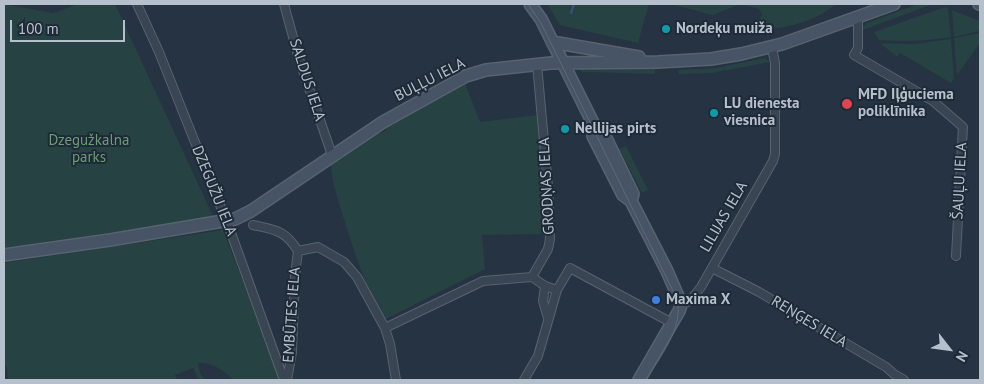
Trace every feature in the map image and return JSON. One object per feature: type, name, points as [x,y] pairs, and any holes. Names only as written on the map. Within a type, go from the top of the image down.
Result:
[{"type":"street","name":"DZEGUŽU IELA","points":[[137,4],[159,52],[227,221],[285,380]]},
{"type":"street","name":"SALDUS IELA","points":[[284,4],[299,59],[332,155]]},
{"type":"street","points":[[530,4],[541,19],[594,125],[593,136],[622,195],[631,200],[670,277],[681,305]]},
{"type":"street","name":"BUĻĻU IELA","points":[[4,255],[235,219],[251,211],[383,122],[466,76],[486,70],[537,64],[711,59],[772,48],[894,4]]},
{"type":"street","name":"ŠAUĻU IELA","points":[[858,17],[858,48],[854,55],[932,100],[963,127],[956,256]]},
{"type":"street","points":[[552,42],[658,62]]},
{"type":"street","name":"LILIJAS IELA","points":[[643,379],[681,305],[690,301],[695,296],[773,161],[775,63],[772,48]]},
{"type":"street","name":"GRODŅAS IELA","points":[[532,277],[548,248],[550,240],[548,186],[537,64]]},
{"type":"street","points":[[253,225],[278,231],[286,235],[298,251],[318,247],[344,262],[357,277],[385,328],[390,344],[396,380]]},
{"type":"street","name":"EMBŪTES IELA","points":[[285,380],[292,352],[295,276],[298,251]]},
{"type":"street","points":[[524,380],[538,356],[557,290],[570,268],[672,323]]},
{"type":"street","name":"REŅĢES IELA","points":[[712,268],[759,292],[886,367],[904,380]]},
{"type":"street","points":[[385,328],[482,281],[532,277],[545,286],[557,290]]},
{"type":"street","points":[[545,286],[543,301],[548,318]]},
{"type":"green space","name":"Dzegužkalna parks","points":[[4,4],[53,13],[78,4],[115,4],[213,216],[208,219],[4,248]]},
{"type":"green space","points":[[547,4],[649,4],[638,43],[560,25]]},
{"type":"green space","points":[[670,4],[740,4],[713,15]]},
{"type":"green space","points":[[740,4],[838,4],[814,18],[798,24],[753,31],[762,14],[759,9]]},
{"type":"green space","points":[[918,4],[933,4],[863,30],[867,23]]},
{"type":"green space","points":[[945,7],[948,8],[951,37],[915,41],[888,41],[879,40],[874,32]]},
{"type":"green space","points":[[952,10],[980,21],[980,31],[954,37]]},
{"type":"green space","points":[[980,33],[980,43],[957,75],[954,38]]},
{"type":"green space","points":[[951,39],[954,79],[951,83],[900,53],[897,57],[880,43],[914,44]]},
{"type":"green space","points":[[765,58],[770,62],[712,73],[679,74],[679,70],[715,68]]},
{"type":"green space","points":[[580,68],[655,69],[655,74],[582,72]]},
{"type":"green space","points":[[465,83],[480,122],[537,115],[547,234],[482,235],[485,269],[386,319],[372,298],[357,257],[334,186],[330,163],[377,133],[385,131],[388,126]]},
{"type":"green space","points":[[626,146],[648,190],[642,193],[619,149]]},
{"type":"green space","points":[[223,230],[281,380],[233,380],[217,367],[198,363],[200,373],[205,380],[199,380],[193,368],[175,375],[177,380],[8,380],[7,368],[4,363],[4,263]]},
{"type":"waterway","points":[[571,13],[574,4]]},
{"type":"tram line","points":[[528,4],[541,23],[677,299],[677,321],[674,331],[646,380]]},
{"type":"place","name":"Nordeķu muiža","points":[[666,29]]},
{"type":"place","name":"MFD Iļģuciema poliklīnika","points":[[847,104]]},
{"type":"place","name":"LU dienesta viesnica","points":[[714,113]]},
{"type":"place","name":"Nellijas pirts","points":[[565,129]]},
{"type":"place","name":"Maxima X","points":[[656,300]]}]
